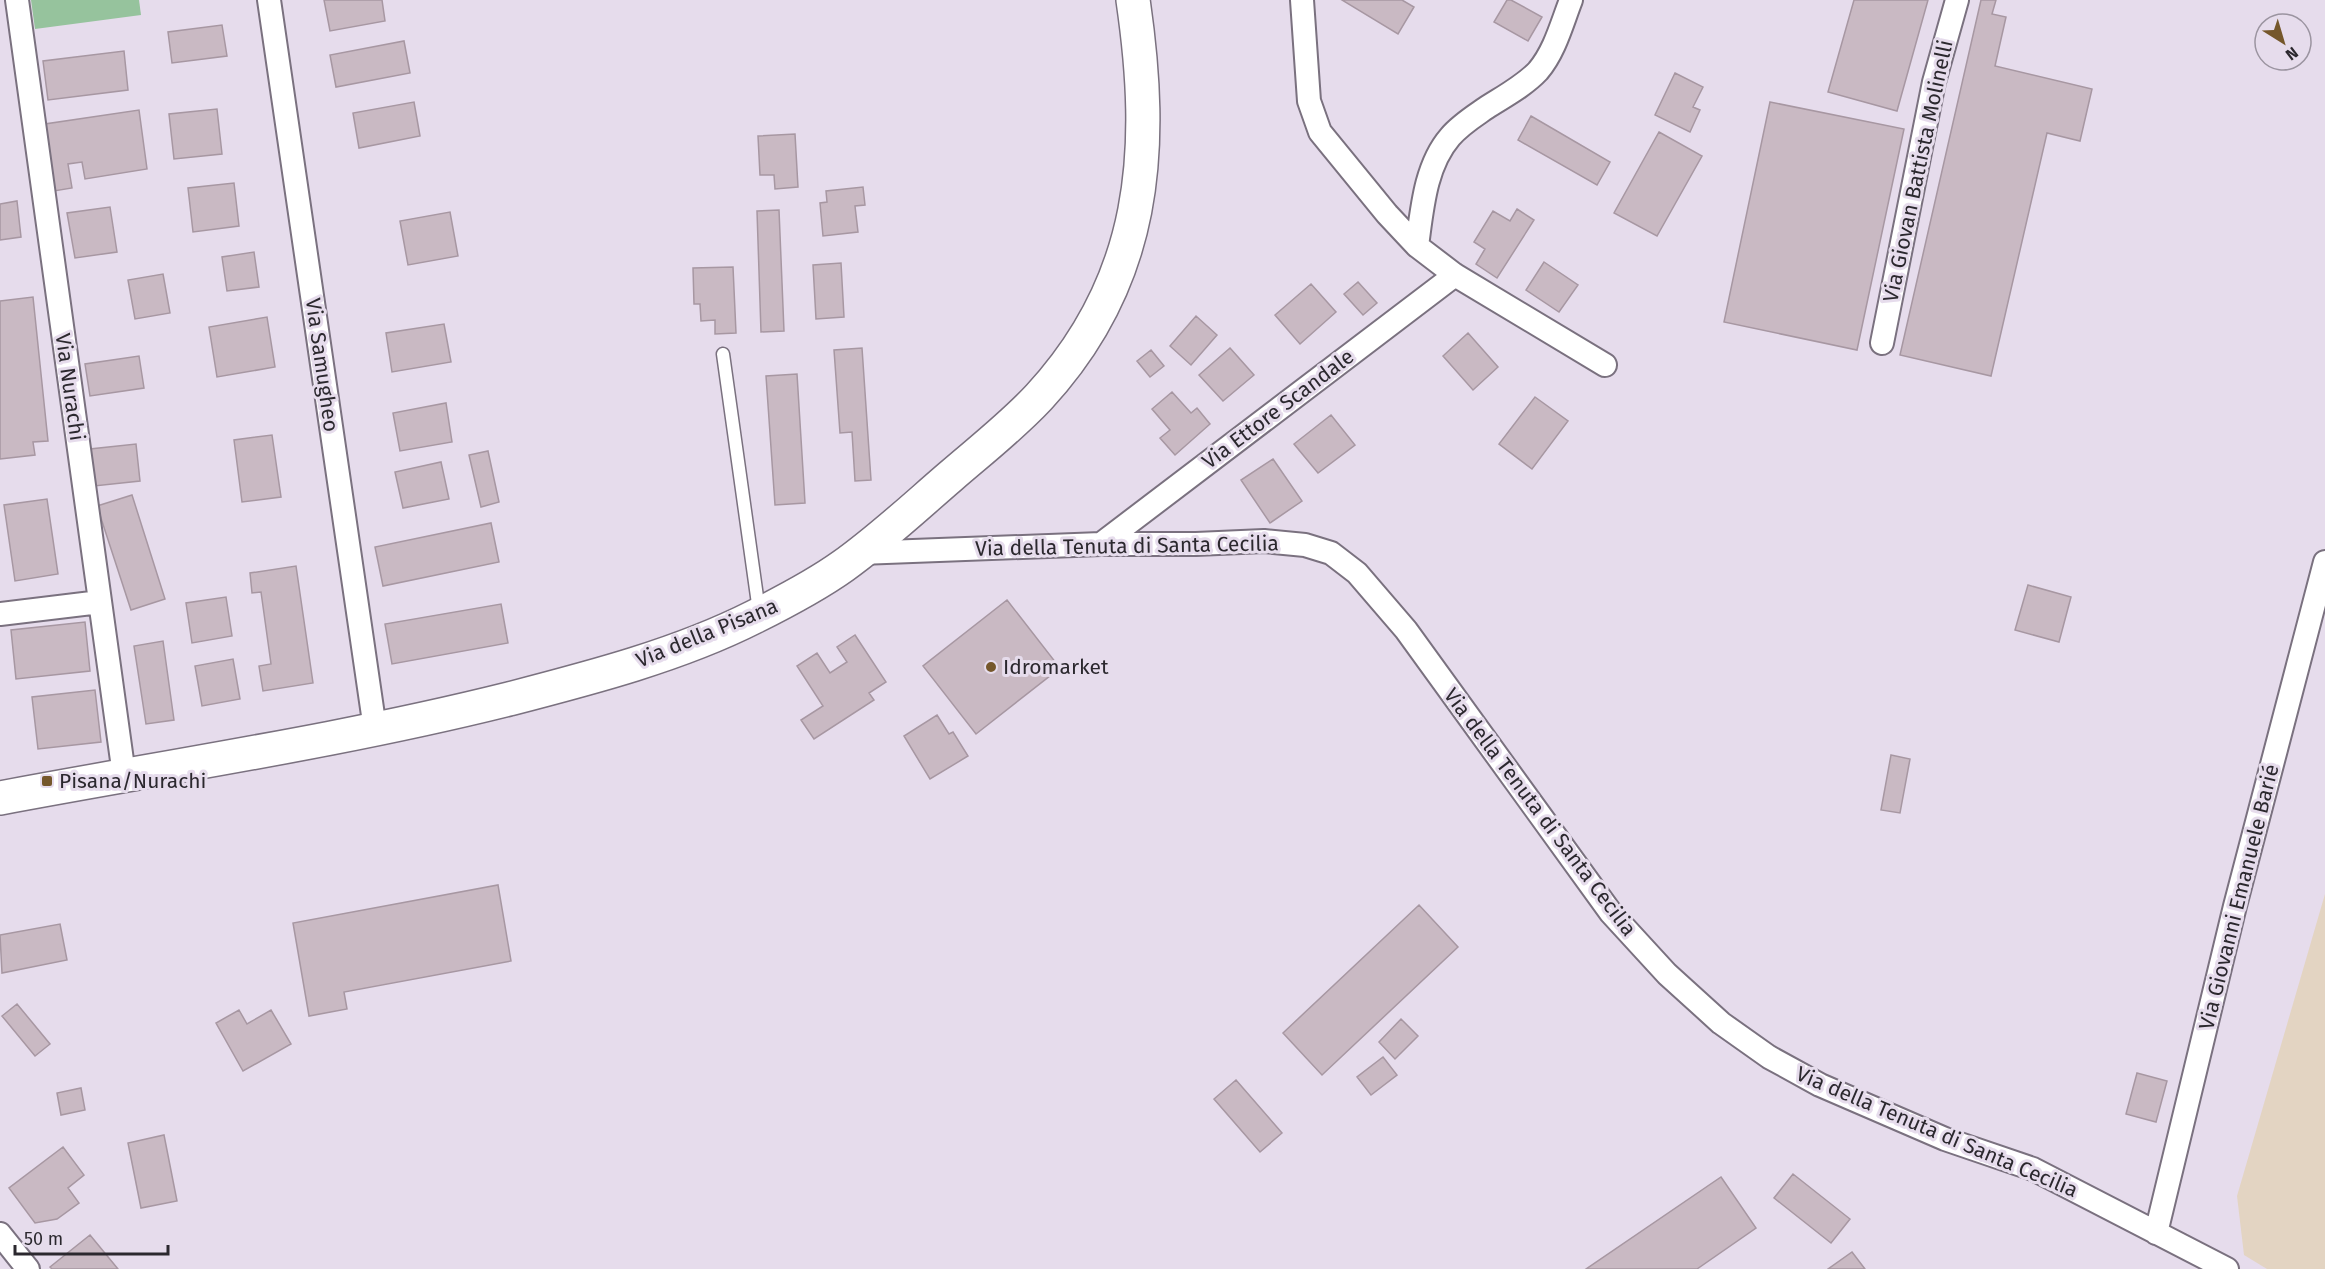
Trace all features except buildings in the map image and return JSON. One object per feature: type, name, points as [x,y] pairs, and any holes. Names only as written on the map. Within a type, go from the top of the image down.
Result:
[{"type":"main road","name":"Via della Pisana","points":[[0,798],[375,729],[453,713],[575,681],[675,650],[760,614],[834,572],[860,553],[997,437],[1039,398],[1078,348],[1101,311],[1120,267],[1129,238],[1141,175],[1144,111],[1133,0]]},
{"type":"street","name":"Via Nurachi","points":[[17,0],[124,775]]},
{"type":"street","name":"Via Samugheo","points":[[269,0],[375,729]]},
{"type":"street","points":[[1302,0],[1309,101],[1320,132],[1391,219],[1417,246],[1455,275],[1605,364]]},
{"type":"street","points":[[1417,246],[1428,182],[1442,148],[1451,135],[1467,121],[1538,70],[1550,51],[1571,0]]},
{"type":"street","name":"Via Giovan Battista Molinelli","points":[[1882,343],[1934,82],[1957,0]]},
{"type":"street","name":"Via Ettore Scandale","points":[[1101,544],[1455,275]]},
{"type":"street","name":"Via della Tenuta di Santa Cecilia","points":[[860,553],[1101,544],[1279,542],[1314,548],[1339,558],[1357,573],[1406,630],[1611,913],[1666,974],[1721,1023],[1755,1048],[1820,1085],[1945,1139],[2033,1169],[2227,1269]]},
{"type":"street","name":"Via Giovanni Emanuele Barié","points":[[2156,1233],[2235,906],[2325,562]]},
{"type":"street","points":[[0,614],[100,602]]},
{"type":"street","points":[[0,1234],[28,1269]]},
{"type":"lane","points":[[723,354],[760,614]]},
{"type":"shaded area","points":[[2325,894],[2325,1269],[2267,1269],[2244,1255],[2237,1196]]},
{"type":"green space","points":[[31,0],[139,0],[141,15],[35,29]]},
{"type":"place","name":"Idromarket","points":[[991,667]]},
{"type":"place","name":"Pisana/Nurachi","points":[[47,781]]}]
